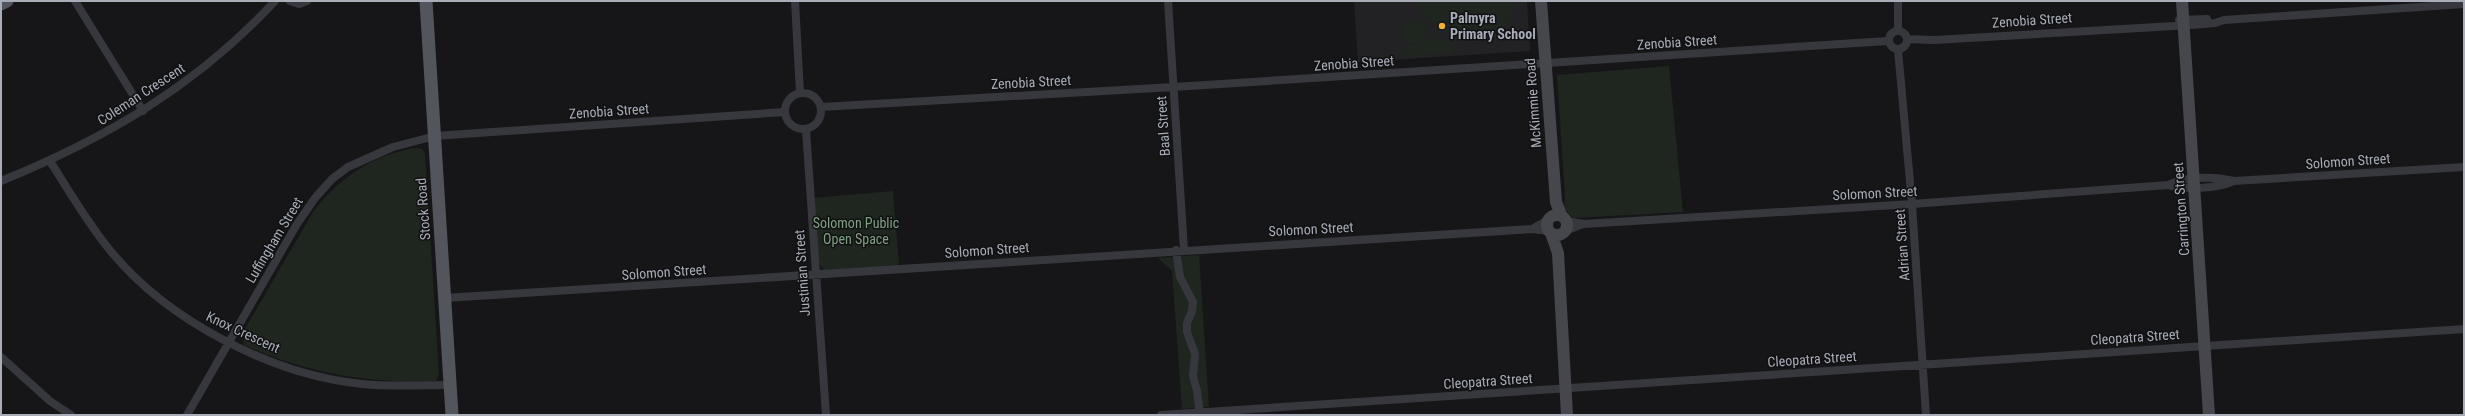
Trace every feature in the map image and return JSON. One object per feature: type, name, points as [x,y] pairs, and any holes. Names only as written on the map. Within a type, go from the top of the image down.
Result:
[{"type":"main road","points":[[1,4],[7,1]]},
{"type":"main road","name":"Stock Road","points":[[426,1],[452,415]]},
{"type":"main road","name":"McKimmie Road","points":[[1541,1],[1556,202],[1556,225]]},
{"type":"main road","name":"Carrington Street","points":[[2182,1],[2187,22]]},
{"type":"main road","name":"Carrington Street","points":[[2189,1],[2187,22],[2198,183],[2207,345],[2209,415]]},
{"type":"main road","points":[[1556,225],[1567,415]]},
{"type":"main road","name":"Carrington Street","points":[[2207,345],[2215,415]]},
{"type":"street","points":[[75,1],[143,111]]},
{"type":"street","name":"Coleman Crescent","points":[[1,181],[87,144],[143,111],[182,85],[215,59],[248,30],[275,1]]},
{"type":"street","points":[[290,1],[299,4],[307,1]]},
{"type":"street","points":[[795,1],[800,93]]},
{"type":"street","name":"Baal Street","points":[[1168,1],[1174,88],[1180,277],[1193,302],[1192,311],[1187,323],[1187,332],[1195,354],[1193,376],[1197,391],[1200,414]]},
{"type":"street","points":[[1898,1],[1898,31]]},
{"type":"street","name":"Zenobia Street","points":[[1907,39],[1934,40],[2187,22],[2215,23],[2224,20],[2464,4]]},
{"type":"street","points":[[1898,31],[1905,34],[1907,39],[1904,48],[1898,50],[1893,48],[1888,41],[1891,34],[1898,31]]},
{"type":"street","name":"Zenobia Street","points":[[821,106],[1174,88],[1888,41]]},
{"type":"street","name":"Adrian Street","points":[[1898,50],[1912,204],[1926,415]]},
{"type":"street","points":[[800,93],[814,96],[821,106],[822,113],[817,124],[806,130],[793,127],[787,121],[785,112],[789,99],[800,93]]},
{"type":"street","name":"Zenobia Street","points":[[435,136],[785,112]]},
{"type":"street","name":"Justinian Street","points":[[806,130],[826,415]]},
{"type":"street","name":"Luffingham Street","points":[[187,415],[297,224],[315,198],[332,179],[366,157],[435,136]]},
{"type":"street","name":"Knox Crescent","points":[[50,161],[93,227],[110,250],[136,278],[196,324],[229,343],[270,360],[332,379],[393,386],[450,385]]},
{"type":"street","name":"Solomon Street","points":[[445,298],[1180,250],[1532,229],[1556,225],[1912,204],[2198,183],[2223,178],[2234,181],[2464,167]]},
{"type":"street","name":"Cleopatra Street","points":[[1161,415],[1200,414],[1923,364],[2464,329]]},
{"type":"street","points":[[1,357],[50,401],[71,415]]},
{"type":"shaded area","name":"Palmyra Primary School","points":[[1354,1],[1527,1],[1530,51],[1358,62]]},
{"type":"green space","points":[[1417,1],[1513,1],[1509,18],[1498,29],[1484,35],[1466,36],[1449,32],[1434,25],[1423,14]]},
{"type":"green space","points":[[1415,20],[1423,24],[1427,32],[1423,40],[1415,44],[1407,40],[1403,32],[1407,24]]},
{"type":"green space","points":[[1430,38],[1446,41],[1452,45],[1455,52],[1406,56],[1404,54],[1405,46],[1417,45]]},
{"type":"green space","points":[[1669,66],[1683,212],[1573,218],[1564,208],[1565,196],[1557,75]]},
{"type":"green space","points":[[414,148],[422,149],[425,153],[439,375],[436,381],[386,381],[338,375],[291,363],[244,345],[243,332],[313,212],[323,200],[357,170],[384,157]]},
{"type":"green space","name":"Solomon Public Open Space","points":[[893,191],[899,266],[824,270],[819,263],[813,198]]},
{"type":"green space","points":[[1199,255],[1209,407],[1182,409],[1172,271],[1158,258]]},
{"type":"place","name":"Palmyra Primary School","points":[[1442,26]]}]
